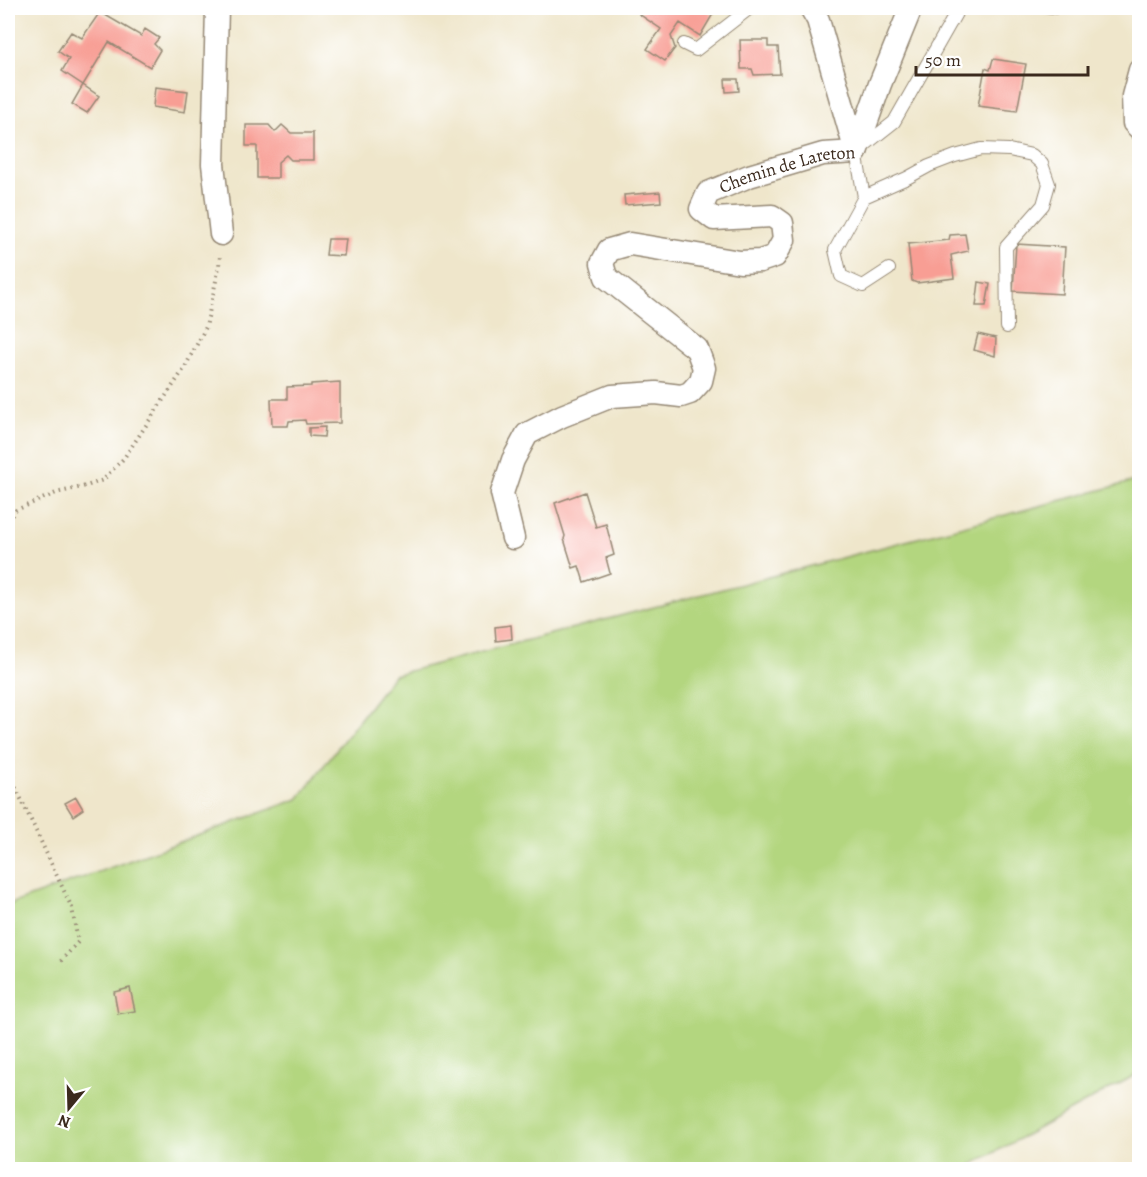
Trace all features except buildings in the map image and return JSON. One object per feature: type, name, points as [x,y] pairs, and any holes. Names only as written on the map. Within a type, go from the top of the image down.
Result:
[{"type":"street","points":[[217,8],[213,164],[221,234]]},
{"type":"street","points":[[811,8],[818,20],[856,152]]},
{"type":"street","name":"Chemin de Lareton","points":[[513,538],[502,493],[513,460],[527,434],[562,416],[612,396],[656,393],[681,396],[690,393],[701,381],[704,368],[697,349],[606,277],[602,263],[609,250],[630,244],[740,262],[760,261],[775,256],[784,240],[782,223],[772,216],[714,219],[701,209],[708,193],[749,176],[823,154],[856,152],[880,84],[911,8]]},
{"type":"street","points":[[1140,70],[1133,96],[1134,123],[1140,129]]},
{"type":"lane","points":[[684,44],[696,50],[750,8]]},
{"type":"lane","points":[[864,197],[856,152],[894,122],[959,8]]},
{"type":"lane","points":[[890,268],[863,286],[841,276],[835,250],[864,197],[929,166],[981,149],[1009,150],[1032,155],[1042,164],[1049,184],[1043,205],[1006,247],[1007,327]]},
{"type":"path","points":[[8,520],[16,510],[57,493],[103,480],[124,458],[184,369],[206,327],[219,267],[221,234]]},
{"type":"path","points":[[8,771],[72,908],[78,942],[60,962]]},
{"type":"green space","points":[[1139,480],[1139,1073],[964,1169],[8,1170],[8,905],[298,799],[394,675]]}]
